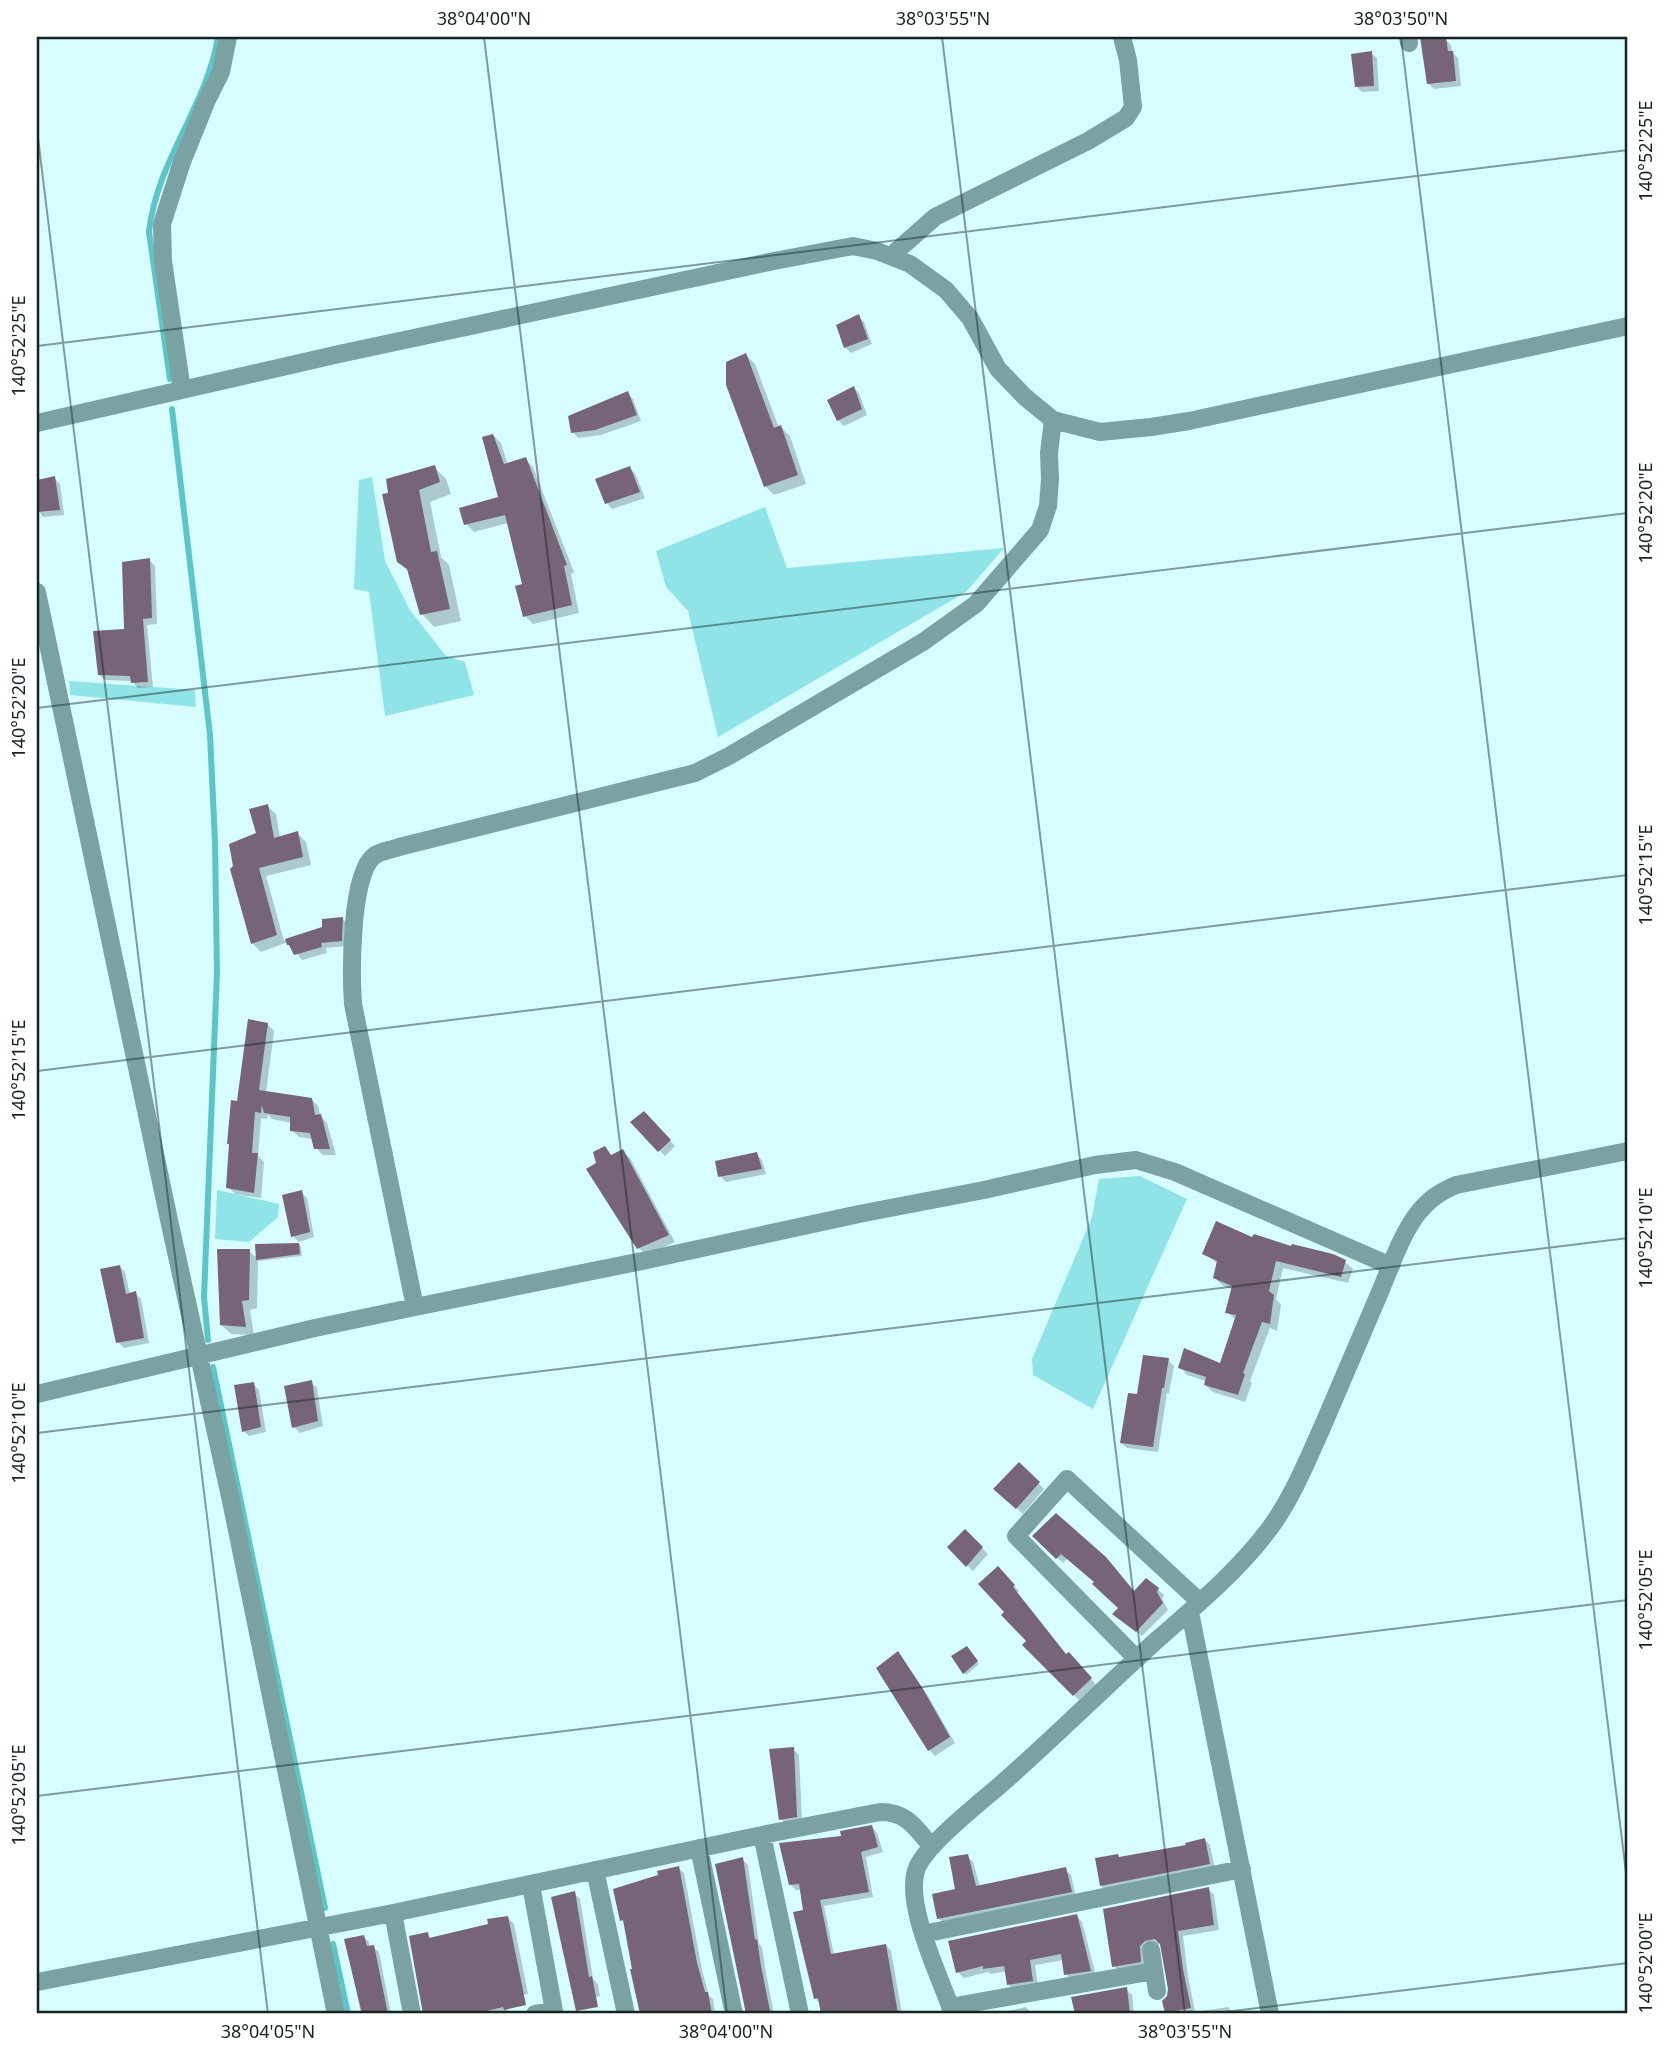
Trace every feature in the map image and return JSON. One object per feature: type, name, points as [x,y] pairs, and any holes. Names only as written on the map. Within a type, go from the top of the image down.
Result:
[{"type":"street","points":[[182,390],[163,261],[162,224],[182,162],[221,72],[228,37]]},
{"type":"street","points":[[891,256],[935,218],[1088,141],[1126,118],[1133,107],[1128,60],[1122,37]]},
{"type":"street","points":[[37,424],[182,390],[853,246],[891,256],[920,270],[946,290],[970,318],[998,369],[1025,397],[1053,420],[1100,432],[1151,427],[1628,326]]},
{"type":"street","points":[[415,1307],[353,1004],[351,983],[355,913],[365,867],[374,855],[399,847],[695,773],[923,642],[976,604],[1040,530],[1048,506],[1053,420]]},
{"type":"street","points":[[37,592],[234,1514],[335,2014]]},
{"type":"street","points":[[1154,1971],[952,2011],[923,1934],[915,1903],[914,1883],[917,1867],[932,1847],[1195,1607],[1271,1527],[1291,1494],[1415,1216],[1427,1202],[1439,1192],[1456,1185],[1628,1151]]},
{"type":"street","points":[[37,1394],[415,1307],[1095,1165],[1136,1160],[1175,1172],[1391,1266]]},
{"type":"street","points":[[1137,1659],[1016,1536],[1067,1479],[1195,1607],[1270,2014]]},
{"type":"street","points":[[37,1982],[393,1913],[880,1812],[892,1812],[906,1817],[932,1847]]},
{"type":"street","points":[[762,1835],[800,2014]]},
{"type":"street","points":[[699,1848],[734,2014]]},
{"type":"street","points":[[923,1934],[1242,1869]]},
{"type":"street","points":[[595,1870],[626,2014]]},
{"type":"street","points":[[531,1885],[554,2011],[535,2014]]},
{"type":"street","points":[[393,1913],[412,2014]]},
{"type":"street","points":[[1151,1950],[1157,1991]]},
{"type":"shaded area","points":[[372,477],[385,561],[410,610],[446,656],[465,662],[474,695],[385,716],[369,592],[354,589],[359,480]]},
{"type":"shaded area","points":[[765,507],[787,568],[1004,548],[966,592],[718,737],[688,611],[666,587],[656,551]]},
{"type":"shaded area","points":[[69,681],[195,690],[196,707],[70,695]]},
{"type":"shaded area","points":[[1140,1176],[1187,1199],[1093,1409],[1033,1375],[1032,1359],[1092,1217],[1099,1179]]},
{"type":"shaded area","points":[[217,1190],[279,1204],[278,1217],[249,1242],[215,1239]]},
{"type":"building","points":[[1420,37],[1446,37],[1448,51],[1453,51],[1456,81],[1427,84]]},
{"type":"building","points":[[1372,51],[1374,86],[1355,87],[1351,54]]},
{"type":"building","points":[[859,314],[868,339],[844,348],[836,325]]},
{"type":"building","points":[[746,353],[774,428],[781,425],[798,475],[764,487],[726,385],[726,362]]},
{"type":"building","points":[[854,386],[862,409],[837,421],[827,400]]},
{"type":"building","points":[[628,391],[637,415],[595,430],[571,433],[568,416]]},
{"type":"building","points":[[493,434],[504,464],[526,457],[567,565],[564,566],[572,605],[523,617],[515,586],[522,584],[505,515],[464,525],[459,508],[498,497],[482,437]]},
{"type":"building","points":[[435,465],[440,482],[419,490],[431,552],[437,551],[450,609],[420,615],[407,569],[397,562],[382,494],[388,493],[386,479]]},
{"type":"building","points":[[630,466],[640,492],[605,504],[595,479]]},
{"type":"building","points":[[55,476],[60,510],[37,512],[37,480]]},
{"type":"building","points":[[150,558],[152,618],[143,619],[148,682],[131,683],[130,676],[98,675],[93,631],[124,629],[122,562]]},
{"type":"building","points":[[268,804],[274,838],[298,831],[303,857],[259,868],[277,935],[251,944],[230,869],[233,866],[229,844],[256,833],[249,809]]},
{"type":"building","points":[[343,917],[342,941],[321,943],[322,947],[294,955],[287,945],[285,939],[322,927],[322,919]]},
{"type":"building","points":[[248,1019],[268,1023],[259,1090],[312,1098],[315,1115],[321,1114],[330,1149],[314,1149],[310,1133],[290,1131],[290,1117],[264,1113],[262,1105],[261,1113],[255,1112],[252,1153],[258,1153],[254,1193],[226,1188],[231,1100],[237,1101]]},
{"type":"building","points":[[644,1111],[671,1140],[658,1152],[630,1122]]},
{"type":"building","points":[[605,1146],[611,1155],[623,1149],[669,1235],[637,1249],[586,1169],[596,1163],[593,1152]]},
{"type":"building","points":[[757,1152],[762,1169],[718,1177],[715,1161]]},
{"type":"building","points":[[302,1190],[310,1232],[291,1237],[282,1195]]},
{"type":"building","points":[[1216,1221],[1252,1237],[1254,1234],[1291,1246],[1292,1244],[1333,1254],[1346,1260],[1341,1277],[1276,1261],[1269,1291],[1274,1295],[1270,1324],[1262,1322],[1243,1373],[1245,1374],[1238,1395],[1204,1385],[1206,1377],[1178,1368],[1184,1348],[1220,1363],[1236,1315],[1225,1313],[1232,1286],[1213,1278],[1217,1261],[1202,1254]]},
{"type":"building","points":[[299,1243],[300,1254],[256,1260],[255,1244]]},
{"type":"building","points":[[217,1249],[250,1249],[249,1300],[242,1301],[246,1327],[220,1325]]},
{"type":"building","points":[[120,1265],[126,1294],[136,1291],[144,1338],[116,1343],[100,1269]]},
{"type":"building","points":[[1143,1355],[1169,1358],[1153,1447],[1120,1443],[1128,1393],[1137,1394]]},
{"type":"building","points":[[312,1380],[318,1421],[292,1428],[284,1386]]},
{"type":"building","points":[[254,1382],[261,1427],[242,1432],[234,1385]]},
{"type":"building","points":[[1019,1462],[1040,1482],[1016,1509],[993,1489]]},
{"type":"building","points":[[1056,1513],[1106,1557],[1134,1591],[1146,1578],[1159,1588],[1157,1592],[1163,1603],[1136,1632],[1112,1614],[1118,1608],[1092,1584],[1094,1582],[1061,1554],[1056,1559],[1032,1536]]},
{"type":"building","points":[[965,1529],[983,1547],[966,1567],[947,1547]]},
{"type":"building","points":[[998,1566],[1066,1654],[1069,1652],[1092,1678],[1073,1696],[1022,1645],[1026,1641],[1001,1615],[1004,1612],[978,1584]]},
{"type":"building","points":[[967,1646],[978,1661],[963,1674],[951,1656]]},
{"type":"building","points":[[898,1651],[950,1737],[928,1751],[876,1668]]},
{"type":"building","points":[[794,1747],[797,1817],[779,1820],[769,1749]]},
{"type":"building","points":[[872,1825],[878,1847],[861,1852],[869,1892],[820,1900],[831,1954],[886,1944],[898,2014],[821,2014],[818,1998],[814,1999],[793,1912],[803,1910],[799,1884],[789,1885],[779,1843],[841,1836],[840,1831]]},
{"type":"building","points":[[1205,1838],[1210,1864],[1100,1886],[1095,1858],[1118,1854],[1119,1857],[1186,1845],[1185,1843]]},
{"type":"building","points":[[968,1854],[976,1886],[1066,1867],[1072,1892],[937,1919],[932,1894],[955,1889],[949,1857]]},
{"type":"building","points":[[743,1857],[755,1940],[757,1939],[770,2011],[757,2014],[746,2014],[715,1864]]},
{"type":"building","points":[[679,1866],[697,1963],[705,1992],[708,1992],[712,2014],[640,2014],[623,1920],[620,1921],[613,1889],[658,1875],[657,1871]]},
{"type":"building","points":[[1209,1887],[1214,1925],[1178,1931],[1191,2008],[1165,2013],[1162,2001],[1167,1996],[1168,1989],[1160,1944],[1155,1939],[1145,1941],[1140,1946],[1141,1962],[1112,1967],[1103,1909]]},
{"type":"building","points":[[575,1891],[589,1977],[592,1976],[598,2007],[576,2011],[551,1897]]},
{"type":"building","points":[[1077,1914],[1091,1971],[1064,1975],[1061,1954],[1030,1960],[1033,1981],[1007,1985],[1004,1966],[983,1969],[983,1966],[956,1973],[948,1941]]},
{"type":"building","points":[[508,1916],[526,2005],[474,2014],[423,2014],[409,1936],[428,1932],[429,1938],[488,1924],[487,1919]]},
{"type":"building","points":[[364,1935],[367,1946],[374,1945],[388,2014],[362,2014],[344,1939]]},
{"type":"building","points":[[1127,1987],[1130,2014],[1075,2014],[1071,1997]]},
{"type":"waterway","points":[[170,379],[149,232],[161,182],[204,87],[218,37]]},
{"type":"waterway","points":[[172,409],[210,735],[215,842],[217,973],[204,1297],[208,1340]]},
{"type":"waterway","points":[[213,1367],[325,1908]]},
{"type":"waterway","points":[[333,1944],[348,2014]]}]
